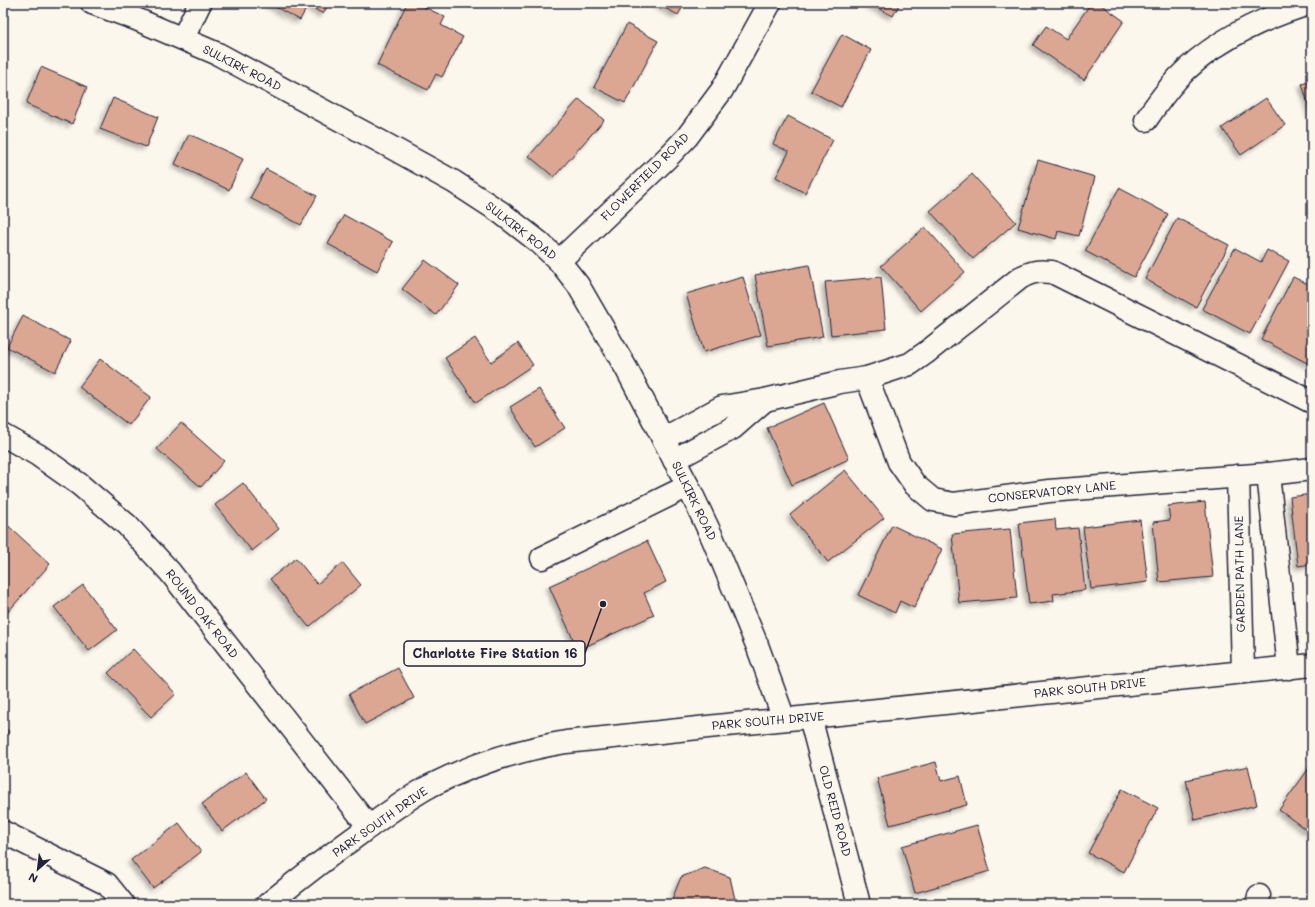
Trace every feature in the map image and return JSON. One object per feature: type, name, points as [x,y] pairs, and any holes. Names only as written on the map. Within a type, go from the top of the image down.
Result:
[{"type":"street","name":"SULKIRK ROAD","points":[[92,3],[183,38],[218,54],[454,182],[500,212],[540,243],[559,261],[578,285],[626,368],[688,486],[713,539],[757,645],[784,719]]},
{"type":"street","points":[[183,38],[200,3]]},
{"type":"street","name":"FLOWERFIELD ROAD","points":[[559,261],[687,137],[722,90],[770,3]]},
{"type":"street","points":[[1146,120],[1178,78],[1211,49],[1248,26],[1312,3]]},
{"type":"street","points":[[663,439],[722,407],[765,400],[840,382],[867,378],[910,364],[1020,278],[1032,272],[1040,271],[1052,272],[1312,402]]},
{"type":"street","name":"CONSERVATORY LANE","points":[[867,378],[899,462],[915,485],[933,500],[954,504],[1049,491],[1268,474],[1312,469]]},
{"type":"street","points":[[674,460],[733,428],[765,400]]},
{"type":"street","name":"ROUND OAK ROAD","points":[[3,435],[38,455],[79,484],[127,525],[170,572],[369,827]]},
{"type":"street","points":[[1268,474],[1289,668]]},
{"type":"street","name":"GARDEN PATH LANE","points":[[1238,476],[1242,672]]},
{"type":"street","points":[[542,558],[688,486]]},
{"type":"street","name":"PARK SOUTH DRIVE","points":[[268,904],[369,827],[407,800],[430,786],[489,760],[540,747],[573,741],[1312,665]]},
{"type":"street","name":"OLD REID ROAD","points":[[810,717],[859,904]]},
{"type":"street","points":[[3,832],[107,884],[123,904]]},
{"type":"building","points":[[268,3],[329,3],[323,14],[308,5],[300,20]]},
{"type":"building","points":[[407,3],[416,3],[445,17],[441,25],[463,37],[442,77],[436,74],[428,90],[377,65]]},
{"type":"building","points":[[655,3],[685,3],[678,15]]},
{"type":"building","points":[[868,3],[900,3],[893,16]]},
{"type":"building","points":[[1091,3],[1099,3],[1124,21],[1084,80],[1033,45],[1046,26],[1066,39]]},
{"type":"building","points":[[627,24],[658,41],[625,103],[594,87]]},
{"type":"building","points":[[842,34],[871,50],[841,107],[811,91]]},
{"type":"building","points":[[41,67],[87,87],[72,124],[26,104]]},
{"type":"building","points":[[1312,81],[1312,116],[1302,84]]},
{"type":"building","points":[[113,98],[158,117],[146,147],[100,129]]},
{"type":"building","points":[[1266,98],[1285,125],[1241,155],[1222,128]]},
{"type":"building","points":[[579,99],[604,120],[554,177],[529,156]]},
{"type":"building","points":[[788,116],[833,140],[805,193],[776,177],[789,152],[773,144]]},
{"type":"building","points":[[189,134],[243,159],[229,190],[175,164]]},
{"type":"building","points":[[1038,160],[1095,177],[1079,236],[1058,231],[1056,239],[1018,228]]},
{"type":"building","points":[[266,169],[317,196],[301,225],[250,198]]},
{"type":"building","points":[[972,174],[1016,222],[973,259],[930,211]]},
{"type":"building","points":[[1119,188],[1168,214],[1134,277],[1085,251]]},
{"type":"building","points":[[344,215],[393,242],[377,271],[328,244]]},
{"type":"building","points":[[1177,218],[1229,245],[1196,307],[1145,279]]},
{"type":"building","points":[[925,227],[965,272],[921,311],[881,266]]},
{"type":"building","points":[[1235,248],[1261,262],[1267,250],[1289,261],[1250,334],[1202,309]]},
{"type":"building","points":[[425,260],[459,285],[436,315],[402,289]]},
{"type":"building","points":[[809,265],[823,337],[768,346],[755,275]]},
{"type":"building","points":[[743,277],[761,335],[704,352],[686,294]]},
{"type":"building","points":[[881,277],[886,329],[831,335],[825,282]]},
{"type":"building","points":[[1293,277],[1312,286],[1311,365],[1261,339]]},
{"type":"building","points":[[23,316],[71,341],[55,372],[7,347]]},
{"type":"building","points":[[475,338],[491,362],[518,343],[533,365],[476,403],[445,358]]},
{"type":"building","points":[[100,359],[151,397],[129,425],[79,387]]},
{"type":"building","points":[[539,389],[565,428],[535,447],[510,407]]},
{"type":"building","points":[[824,403],[849,459],[792,485],[767,428]]},
{"type":"building","points":[[181,423],[224,461],[201,487],[157,449]]},
{"type":"building","points":[[845,470],[884,518],[828,562],[790,515]]},
{"type":"building","points":[[243,483],[279,529],[252,551],[215,505]]},
{"type":"building","points":[[1312,494],[1312,564],[1298,566],[1290,497]]},
{"type":"building","points":[[1205,502],[1213,577],[1159,582],[1153,522],[1170,520],[1168,506]]},
{"type":"building","points":[[1055,519],[1056,530],[1078,528],[1085,590],[1053,594],[1054,601],[1029,604],[1019,523]]},
{"type":"building","points":[[1140,520],[1148,582],[1091,589],[1083,527]]},
{"type":"building","points":[[3,521],[50,564],[6,614],[3,612]]},
{"type":"building","points":[[892,525],[942,549],[914,608],[900,601],[895,613],[858,595]]},
{"type":"building","points":[[1010,529],[1017,598],[959,603],[952,534]]},
{"type":"building","points":[[647,541],[666,582],[644,593],[654,615],[578,650],[549,586]]},
{"type":"building","points":[[296,558],[317,584],[343,563],[361,585],[309,627],[270,579]]},
{"type":"building","points":[[83,585],[117,630],[89,651],[54,607]]},
{"type":"building","points":[[133,649],[176,694],[151,717],[108,673]]},
{"type":"building","points":[[398,668],[414,698],[365,724],[349,694]]},
{"type":"building","points":[[3,725],[9,732],[3,738]]},
{"type":"building","points":[[936,762],[941,781],[960,776],[967,805],[890,825],[877,778]]},
{"type":"building","points":[[1312,764],[1312,834],[1279,810]]},
{"type":"building","points":[[1248,766],[1257,805],[1195,820],[1186,780]]},
{"type":"building","points":[[246,772],[266,799],[222,831],[202,804]]},
{"type":"building","points":[[1122,789],[1158,808],[1124,872],[1088,853]]},
{"type":"building","points":[[179,823],[201,852],[153,888],[131,860]]},
{"type":"building","points":[[977,825],[990,871],[915,893],[902,846]]},
{"type":"building","points":[[705,868],[730,877],[736,904],[670,904],[681,877]]},
{"type":"place","name":"Charlotte Fire Station 16","points":[[603,604]]}]
